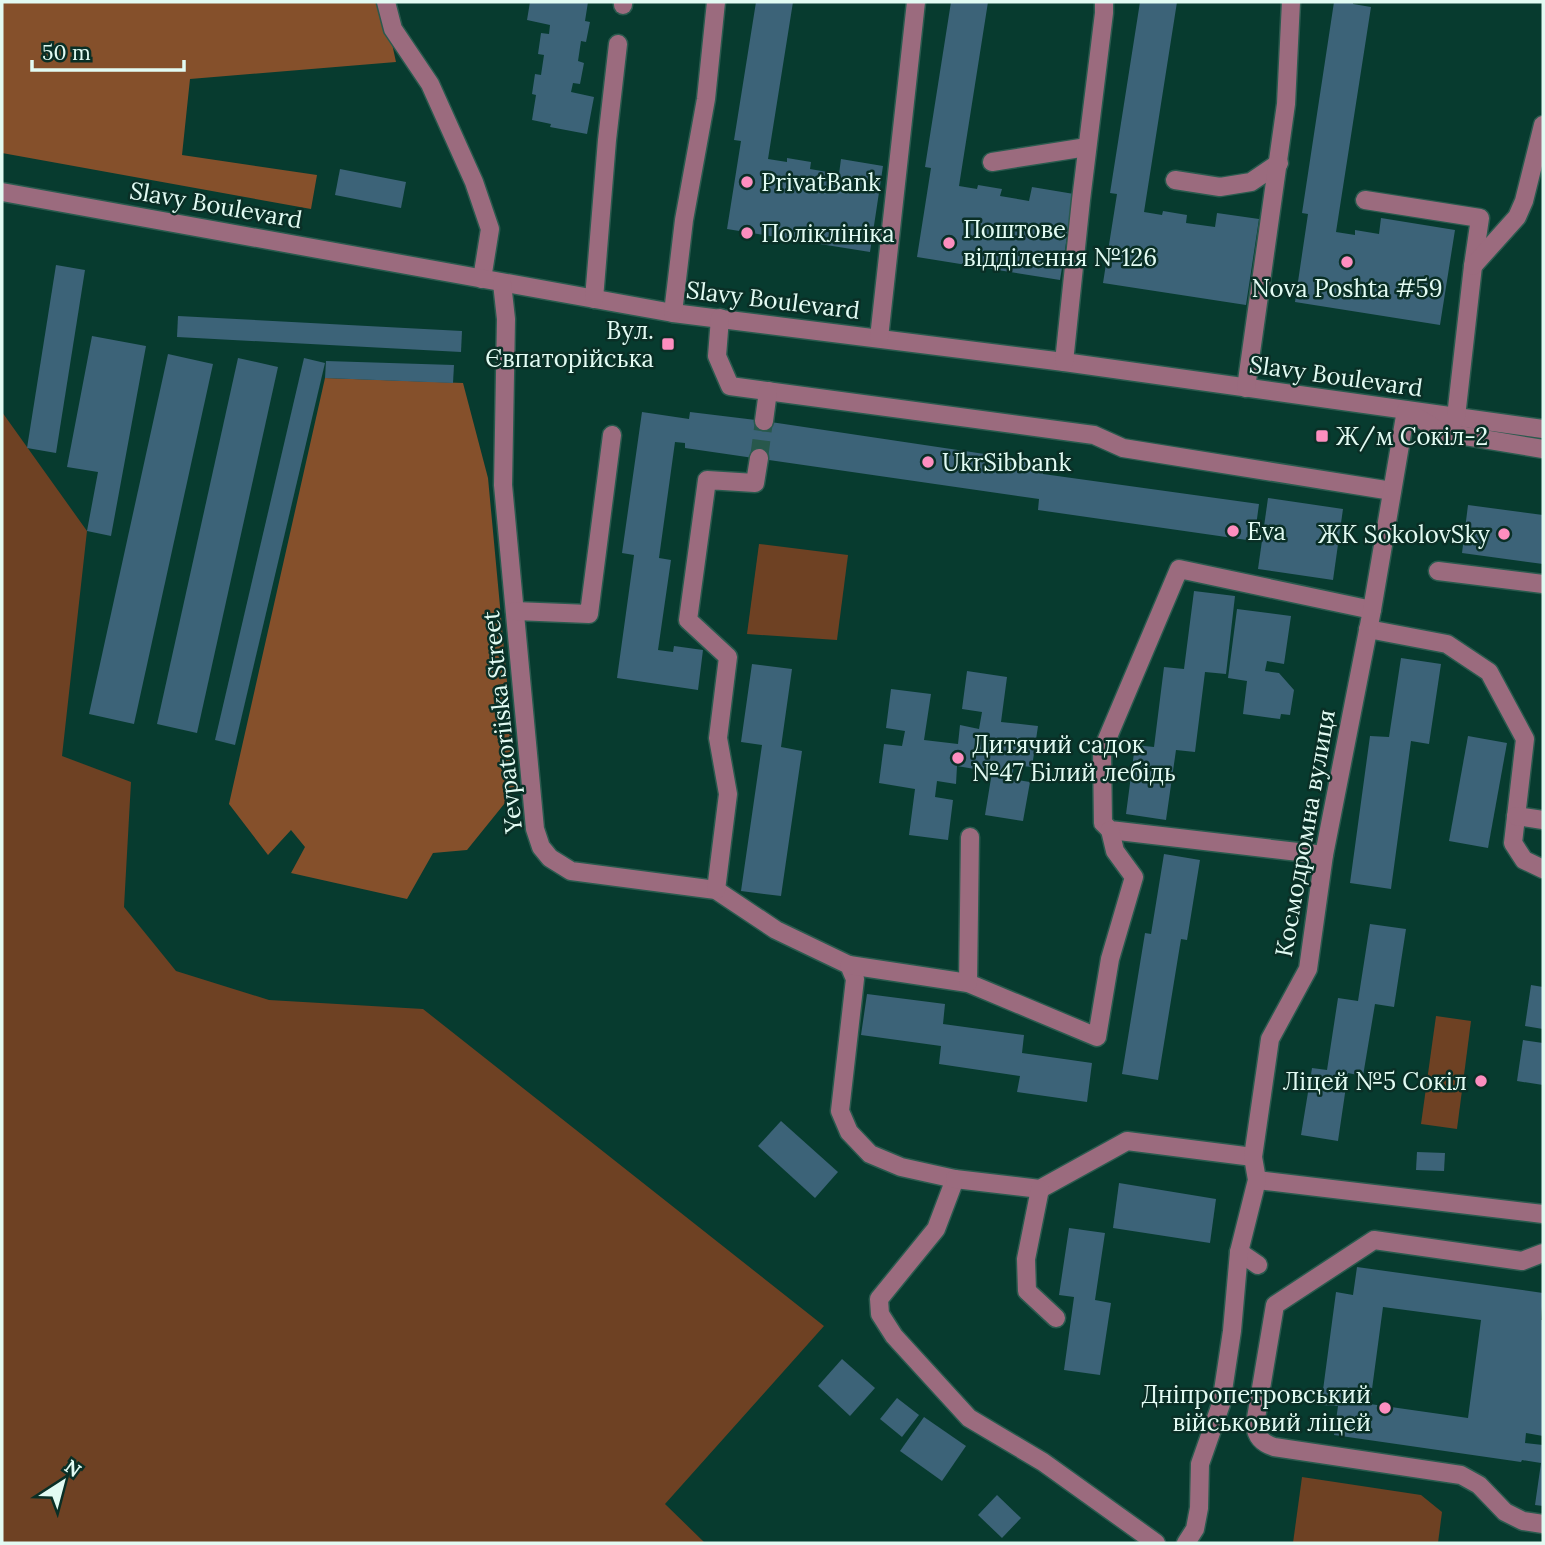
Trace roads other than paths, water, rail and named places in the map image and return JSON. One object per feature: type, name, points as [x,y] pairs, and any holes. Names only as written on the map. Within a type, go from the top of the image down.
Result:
[{"type":"street","points":[[386,2],[393,29],[430,84],[474,182],[490,229],[482,278]]},
{"type":"street","points":[[673,313],[684,220],[706,99],[716,2]]},
{"type":"street","points":[[878,338],[916,2]]},
{"type":"street","points":[[1064,362],[1104,2]]},
{"type":"street","points":[[1246,388],[1279,163],[1286,104],[1292,2]]},
{"type":"street","points":[[594,299],[618,44]]},
{"type":"street","points":[[1473,266],[1517,217],[1524,201],[1543,125]]},
{"type":"street","points":[[992,162],[1087,146]]},
{"type":"street","points":[[1175,180],[1220,187],[1251,182],[1279,163]]},
{"type":"street","name":"Slavy Boulevard","points":[[2,192],[673,313],[1064,362],[1543,429]]},
{"type":"street","points":[[1366,200],[1480,218],[1456,417]]},
{"type":"street","name":"Yevpatoriiska Street","points":[[502,283],[506,319],[503,485],[535,830],[541,847],[550,858],[571,871],[716,890],[776,930],[849,965],[968,983],[1097,1037],[1110,959],[1135,877],[1115,851],[1110,830]]},
{"type":"street","points":[[720,318],[717,356],[730,386],[1094,435],[1123,448],[1392,491]]},
{"type":"street","points":[[764,421],[768,391]]},
{"type":"street","points":[[1406,411],[1441,432],[1543,449]]},
{"type":"street","name":"Космодромна вулиця","points":[[1186,1543],[1195,1529],[1199,1508],[1197,1485],[1200,1464],[1221,1404],[1232,1331],[1239,1252],[1257,1180],[1253,1157],[1270,1039],[1308,969],[1324,855],[1372,610],[1406,411]]},
{"type":"street","points":[[515,611],[589,614],[612,435]]},
{"type":"street","points":[[716,890],[728,794],[718,738],[728,657],[688,620],[708,480],[755,483],[759,458]]},
{"type":"street","points":[[1324,855],[1110,830],[1103,823],[1102,751],[1179,569],[1372,610]]},
{"type":"street","points":[[1438,571],[1543,584]]},
{"type":"street","points":[[1368,629],[1447,644],[1489,673],[1525,739],[1513,843],[1524,860],[1543,869]]},
{"type":"street","points":[[1516,816],[1543,820]]},
{"type":"street","points":[[968,983],[970,837]]},
{"type":"street","points":[[849,965],[855,979],[840,1111],[849,1132],[870,1154],[901,1167],[955,1179],[1040,1188],[1127,1142],[1253,1157]]},
{"type":"street","points":[[955,1179],[936,1228],[878,1299],[880,1314],[894,1336],[969,1418],[1043,1462],[1156,1543]]},
{"type":"street","points":[[1257,1180],[1543,1214]]},
{"type":"street","points":[[1040,1188],[1027,1259],[1027,1291],[1056,1318]]},
{"type":"street","points":[[1543,1253],[1522,1261],[1374,1240],[1275,1305],[1255,1424],[1259,1438],[1274,1447],[1461,1475],[1479,1485],[1505,1512],[1523,1521],[1543,1524]]},
{"type":"street","points":[[1239,1252],[1258,1265]]},
{"type":"tunnel","points":[[759,458],[764,421]]},
{"type":"place","name":"PrivatBank","points":[[747,182]]},
{"type":"place","name":"Поліклініка","points":[[747,233]]},
{"type":"place","name":"Поштове відділення №126","points":[[949,243]]},
{"type":"place","name":"Nova Poshta #59","points":[[1347,262]]},
{"type":"place","name":"Вул. Євпаторійська","points":[[668,344]]},
{"type":"place","name":"Ж/м Сокіл-2","points":[[1322,436]]},
{"type":"place","name":"UkrSibbank","points":[[928,462]]},
{"type":"place","name":"Eva","points":[[1233,531]]},
{"type":"place","name":"ЖК SokolovSky","points":[[1504,534]]},
{"type":"place","name":"Дитячий садок №47 Білий лебідь","points":[[958,758]]},
{"type":"place","name":"Ліцей №5 Сокіл","points":[[1481,1081]]},
{"type":"place","name":"Дніпропетровський військовий ліцей","points":[[1385,1408]]}]
